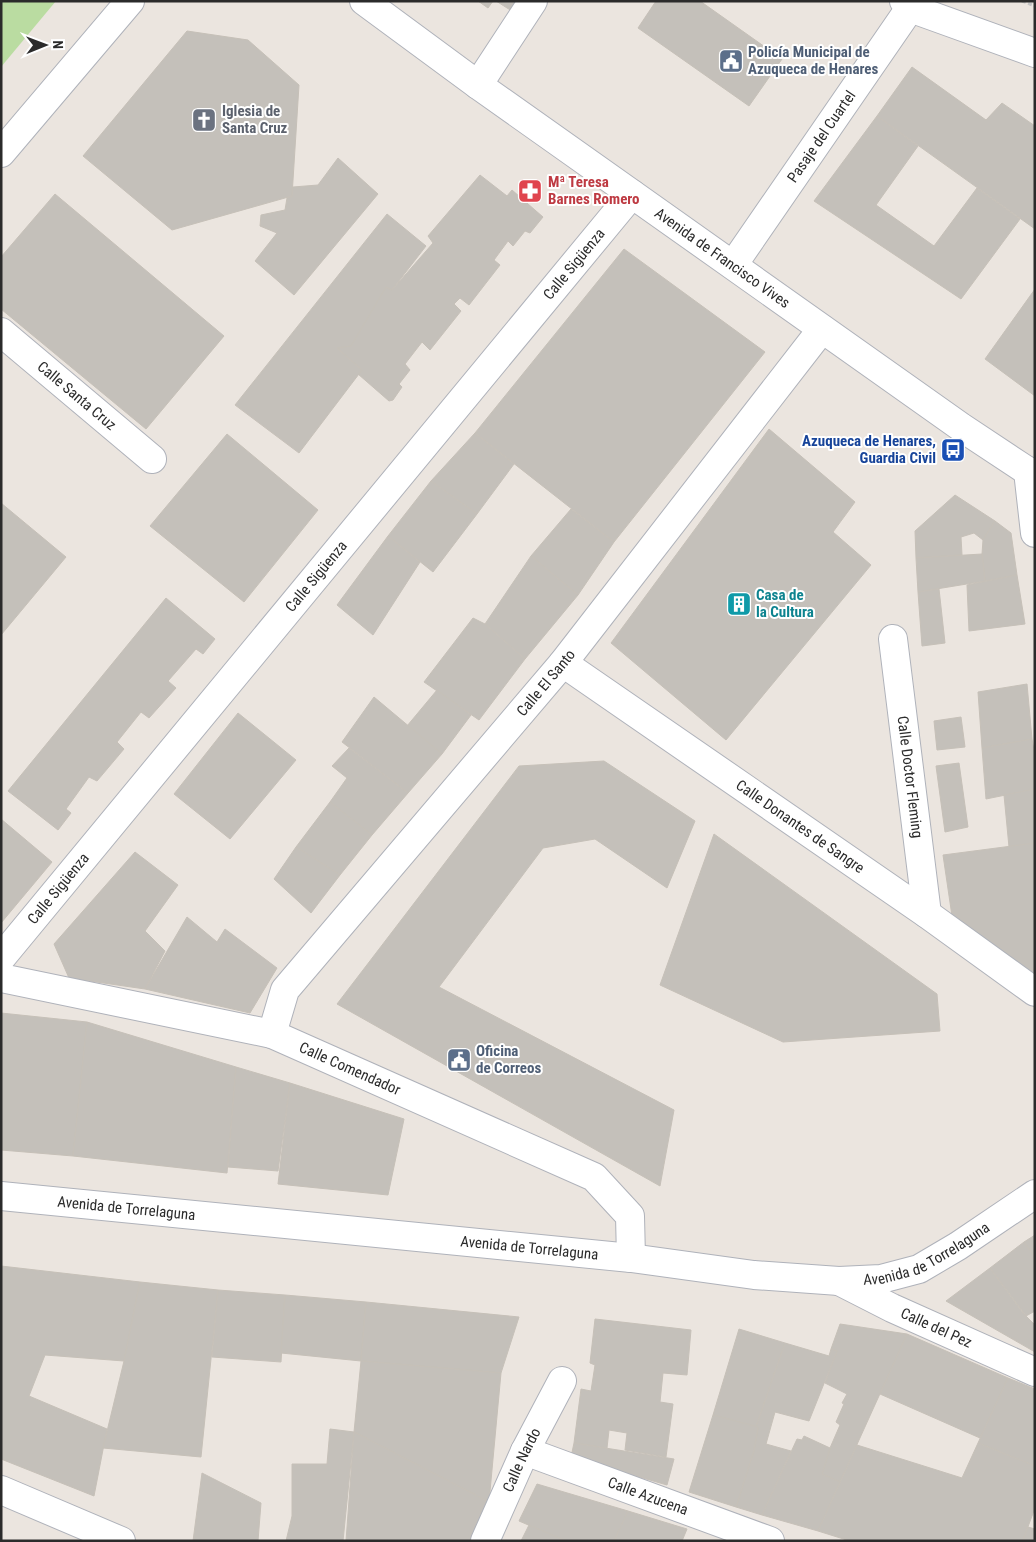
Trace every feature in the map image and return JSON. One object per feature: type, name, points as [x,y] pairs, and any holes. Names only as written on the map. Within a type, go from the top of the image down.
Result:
[{"type":"street","points":[[1,153],[130,1]]},
{"type":"street","name":"Avenida de Francisco Vives","points":[[364,1],[478,85],[961,427],[1033,470]]},
{"type":"street","points":[[478,85],[533,1]]},
{"type":"street","points":[[907,5],[1035,53]]},
{"type":"street","name":"Pasaje del Cuartel","points":[[733,265],[907,5]]},
{"type":"street","name":"Calle Sigüenza","points":[[1,958],[632,194]]},
{"type":"street","name":"Calle El Santo","points":[[272,1034],[285,990],[563,663],[822,329]]},
{"type":"street","name":"Calle Santa Cruz","points":[[1,332],[152,459]]},
{"type":"street","points":[[1033,470],[1035,533]]},
{"type":"street","name":"Calle Doctor Fleming","points":[[893,640],[927,914]]},
{"type":"street","name":"Calle Donantes de Sangre","points":[[563,663],[927,914],[1035,992]]},
{"type":"street","name":"Calle Comendador","points":[[1,978],[272,1034],[594,1177],[630,1216],[631,1258]]},
{"type":"street","name":"Avenida de Torrelaguna","points":[[3,1202],[631,1258],[754,1276],[839,1281],[881,1279],[919,1269],[958,1246],[1035,1194]]},
{"type":"street","name":"Calle del Pez","points":[[839,1281],[901,1312],[1035,1372]]},
{"type":"street","name":"Calle Nardo","points":[[485,1541],[525,1452],[562,1380]]},
{"type":"street","name":"Calle Azucena","points":[[525,1452],[770,1541]]},
{"type":"street","points":[[1,1490],[104,1537]]},
{"type":"path","points":[[1022,1],[1035,6]]},
{"type":"green space","points":[[1,1],[56,1],[1,67]]},
{"type":"building","points":[[478,1],[493,1],[488,8]]},
{"type":"building","points":[[496,1],[523,1],[515,13]]},
{"type":"building","points":[[656,1],[700,1],[782,59],[749,106],[638,28]]},
{"type":"building","name":"Iglesia de Santa Cruz","points":[[187,31],[248,40],[299,85],[292,196],[172,230],[83,156]]},
{"type":"building","points":[[912,67],[986,120],[1002,103],[1035,126],[1035,229],[877,116]]},
{"type":"building","points":[[877,116],[918,146],[876,205],[934,246],[977,188],[1020,219],[961,299],[814,201]]},
{"type":"building","points":[[338,158],[378,194],[294,295],[255,261],[277,233],[260,226],[261,215],[285,210],[287,198],[292,196],[293,187],[318,185]]},
{"type":"building","points":[[480,175],[507,196],[512,190],[543,217],[530,233],[525,231],[513,246],[508,241],[494,260],[500,265],[469,305],[460,298],[454,304],[461,311],[430,350],[422,342],[405,364],[410,370],[399,384],[402,387],[393,400],[389,401],[358,374],[362,370],[337,348],[386,287],[392,290],[433,243],[428,236]]},
{"type":"building","points":[[55,194],[224,336],[146,429],[1,309],[1,257]]},
{"type":"building","points":[[387,214],[426,246],[392,290],[386,287],[351,346],[337,348],[362,370],[299,453],[235,405]]},
{"type":"building","points":[[624,249],[765,352],[614,542],[475,433]]},
{"type":"building","points":[[1035,289],[1035,396],[985,359]]},
{"type":"building","name":"Casa de la Cultura","points":[[769,429],[855,502],[833,532],[871,565],[726,740],[611,643]]},
{"type":"building","points":[[475,433],[514,464],[477,514],[431,481]]},
{"type":"building","points":[[227,434],[318,510],[244,602],[150,526]]},
{"type":"building","points":[[431,481],[477,514],[433,572],[388,536]]},
{"type":"building","points":[[955,495],[995,521],[983,540],[974,533],[961,537],[962,555],[916,558],[915,531]]},
{"type":"building","points":[[1,503],[66,557],[1,635]]},
{"type":"building","points":[[571,509],[614,542],[578,595],[531,556]]},
{"type":"building","points":[[995,521],[1011,533],[1017,575],[985,581],[982,554],[983,540]]},
{"type":"building","points":[[388,536],[420,562],[373,635],[337,605]]},
{"type":"building","points":[[982,554],[985,581],[918,592],[916,558]]},
{"type":"building","points":[[531,556],[578,595],[525,659],[485,624]]},
{"type":"building","points":[[1017,575],[1025,624],[969,631],[967,585]]},
{"type":"building","points":[[939,589],[945,643],[922,646],[918,592]]},
{"type":"building","points":[[166,598],[215,639],[203,654],[196,649],[168,681],[176,688],[149,718],[141,712],[117,742],[124,749],[97,781],[89,777],[66,809],[71,813],[58,830],[8,791]]},
{"type":"building","points":[[473,618],[485,624],[525,659],[479,720],[424,682]]},
{"type":"building","points":[[1027,684],[1032,739],[982,748],[978,692]]},
{"type":"building","points":[[437,690],[471,715],[442,754],[407,726]]},
{"type":"building","points":[[374,697],[442,754],[408,793],[342,742]]},
{"type":"building","points":[[238,713],[296,760],[230,839],[174,794]]},
{"type":"building","points":[[961,717],[965,747],[937,750],[934,721]]},
{"type":"building","points":[[1032,739],[1035,756],[1035,789],[986,799],[982,748]]},
{"type":"building","points":[[349,748],[408,793],[372,835],[330,802],[347,778],[332,766]]},
{"type":"building","points":[[604,761],[695,821],[667,888],[595,839],[543,848],[439,987],[674,1110],[660,1186],[337,1004],[519,766]]},
{"type":"building","points":[[959,763],[968,827],[945,832],[936,766]]},
{"type":"building","points":[[1035,789],[1035,843],[1009,847],[1004,795]]},
{"type":"building","points":[[330,802],[372,835],[340,875],[296,847]]},
{"type":"building","points":[[1,819],[52,862],[1,923]]},
{"type":"building","points":[[714,834],[937,994],[940,1031],[783,1042],[660,985]]},
{"type":"building","points":[[1035,843],[1035,974],[952,916],[943,855]]},
{"type":"building","points":[[296,847],[340,875],[311,913],[274,879]]},
{"type":"building","points":[[135,852],[178,885],[145,931],[165,951],[145,989],[69,978],[54,944]]},
{"type":"building","points":[[187,917],[217,942],[225,929],[277,968],[250,1013],[145,989]]},
{"type":"building","points":[[1,1013],[87,1022],[73,1156],[1,1150]]},
{"type":"building","points":[[87,1022],[236,1067],[227,1173],[73,1156]]},
{"type":"building","points":[[236,1067],[290,1083],[278,1171],[228,1167]]},
{"type":"building","points":[[290,1083],[404,1119],[388,1195],[278,1184]]},
{"type":"building","points":[[1035,1235],[1035,1257],[1024,1242]]},
{"type":"building","points":[[1024,1242],[1035,1257],[1035,1311],[1026,1316],[990,1268]]},
{"type":"building","points":[[1,1266],[140,1282],[124,1361],[45,1355],[29,1396],[107,1429],[94,1496],[1,1459]]},
{"type":"building","points":[[990,1268],[1023,1313],[1035,1325],[1035,1352],[946,1301]]},
{"type":"building","points":[[140,1282],[218,1290],[201,1457],[103,1448],[124,1361]]},
{"type":"building","points":[[218,1290],[285,1295],[281,1362],[212,1357]]},
{"type":"building","points":[[285,1295],[366,1302],[361,1361],[281,1353]]},
{"type":"building","points":[[366,1302],[519,1317],[501,1373],[361,1361]]},
{"type":"building","points":[[595,1319],[691,1330],[687,1375],[663,1373],[660,1402],[673,1404],[666,1457],[625,1450],[627,1433],[609,1430],[607,1448],[574,1443],[581,1389],[591,1391],[595,1365],[590,1363]]},
{"type":"building","points":[[840,1324],[907,1334],[840,1482],[822,1474],[840,1425],[836,1422],[847,1394],[825,1383],[837,1351],[831,1349]]},
{"type":"building","points":[[739,1329],[785,1343],[756,1427],[713,1415]]},
{"type":"building","points":[[907,1334],[1008,1378],[980,1438],[880,1394]]},
{"type":"building","points":[[785,1343],[829,1356],[831,1349],[837,1351],[809,1421],[775,1412],[766,1444],[791,1451],[762,1515],[736,1507],[754,1450],[758,1427],[756,1427]]},
{"type":"building","points":[[361,1361],[501,1373],[489,1502],[354,1432]]},
{"type":"building","points":[[1008,1378],[1035,1389],[1035,1466],[978,1443]]},
{"type":"building","points":[[713,1415],[758,1427],[754,1450],[736,1507],[689,1492]]},
{"type":"building","points":[[330,1429],[354,1432],[343,1541],[286,1541],[292,1516],[292,1464],[327,1464]]},
{"type":"building","points":[[354,1432],[489,1502],[471,1541],[346,1541]]},
{"type":"building","points":[[804,1436],[830,1448],[822,1474],[840,1482],[818,1531],[762,1515],[797,1439],[802,1440]]},
{"type":"building","points":[[574,1443],[674,1459],[667,1485],[571,1457]]},
{"type":"building","points":[[978,1443],[1035,1466],[1035,1508],[1023,1540],[1026,1541],[850,1541],[818,1531],[857,1445],[962,1478]]},
{"type":"building","points":[[202,1473],[261,1503],[258,1541],[193,1541]]},
{"type":"building","points":[[537,1484],[628,1511],[614,1541],[566,1541],[519,1521]]},
{"type":"building","points":[[628,1511],[687,1529],[682,1541],[614,1541]]},
{"type":"building","points":[[529,1525],[566,1541],[521,1541]]},
{"type":"building","points":[[1028,1527],[1035,1529],[1035,1541],[1023,1540]]},
{"type":"place","name":"Policía Municipal de Azuqueca de Henares","points":[[731,61]]},
{"type":"place","name":"Iglesia de Santa Cruz","points":[[204,120]]},
{"type":"place","name":"Mª Teresa Barnes Romero","points":[[530,191]]},
{"type":"place","name":"Azuqueca de Henares, Guardia Civil","points":[[953,450]]},
{"type":"place","name":"Casa de la Cultura","points":[[739,604]]},
{"type":"place","name":"Oficina de Correos","points":[[459,1060]]}]
